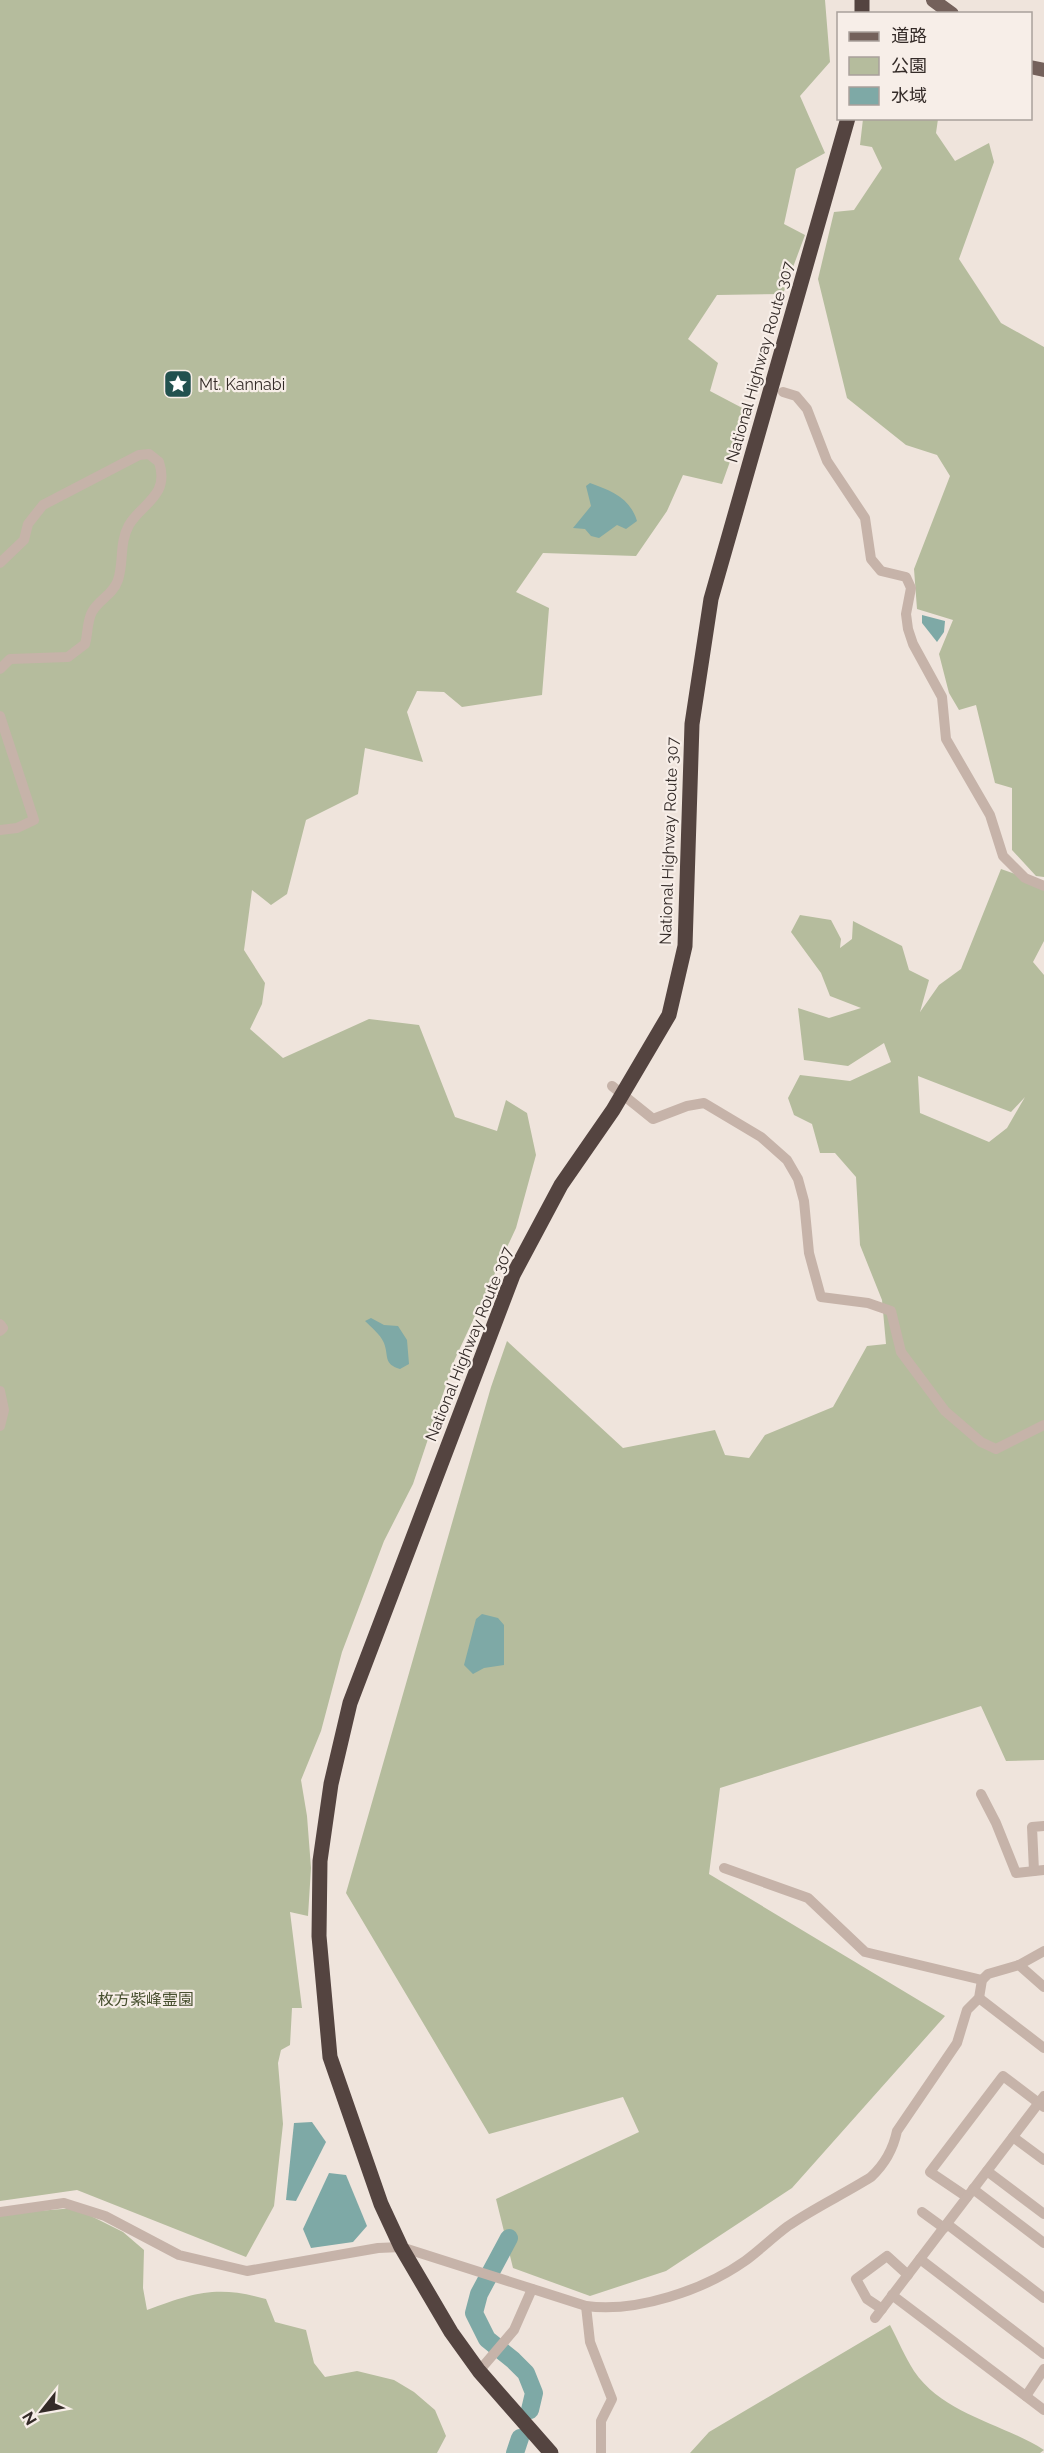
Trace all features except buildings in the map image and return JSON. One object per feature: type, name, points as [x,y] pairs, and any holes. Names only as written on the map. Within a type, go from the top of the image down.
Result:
[{"type":"highway","name":"National Highway Route 307","points":[[551,2453],[479,2371],[451,2331],[401,2247],[374,2184],[330,2057],[319,1936],[320,1861],[331,1785],[350,1703],[513,1275],[561,1185],[617,1091],[669,1015],[685,946],[693,724],[711,599],[847,120]]},
{"type":"main road","points":[[933,0],[949,12]]},
{"type":"street","points":[[783,392],[796,396],[807,409],[827,461],[865,518],[872,560],[881,571],[906,577],[911,588],[906,614],[908,629],[913,644],[942,697],[946,739],[990,815],[1003,856],[1025,878],[1044,886]]},
{"type":"street","points":[[0,563],[24,540],[28,524],[43,505],[139,455],[149,454],[159,462],[162,471],[159,489],[146,508],[129,526],[122,544],[118,580],[114,589],[91,614],[85,644],[68,657],[18,657],[10,659],[0,669]]},
{"type":"street","points":[[0,716],[34,820],[17,828],[0,830]]},
{"type":"street","points":[[617,1091],[653,1119],[687,1106],[704,1103],[761,1137],[787,1160],[798,1179],[804,1201],[809,1253],[821,1297],[868,1303],[891,1311],[901,1353],[945,1411],[981,1442],[996,1449],[1044,1425]]},
{"type":"street","points":[[0,1324],[3,1328],[0,1331]]},
{"type":"street","points":[[0,1391],[4,1410],[0,1426]]},
{"type":"street","points":[[981,1794],[996,1823],[1016,1873],[1039,1871],[1032,1827],[1044,1826]]},
{"type":"street","points":[[724,1868],[808,1898],[865,1952],[982,1980]]},
{"type":"street","points":[[0,2212],[64,2203],[105,2216],[179,2255],[247,2271],[378,2248],[401,2247],[586,2306],[608,2309],[645,2302],[708,2283],[745,2261],[787,2227],[871,2178],[882,2167],[893,2146],[897,2131],[957,2043],[968,2010],[979,1998],[982,1980],[988,1974],[1019,1965],[1044,1951]]},
{"type":"street","points":[[1019,1965],[1044,1987]]},
{"type":"street","points":[[979,1998],[1044,2048]]},
{"type":"street","points":[[908,2275],[887,2256],[856,2278],[878,2314],[892,2295],[908,2275],[970,2193],[1013,2137],[1042,2102],[1003,2076],[930,2172],[970,2193],[1044,2243]]},
{"type":"street","points":[[1013,2137],[1044,2160]]},
{"type":"street","points":[[987,2171],[1044,2214]]},
{"type":"street","points":[[922,2212],[945,2226],[1044,2298]]},
{"type":"street","points":[[920,2259],[1044,2354]]},
{"type":"street","points":[[479,2371],[514,2330],[532,2289]]},
{"type":"street","points":[[892,2295],[1044,2410]]},
{"type":"street","points":[[586,2306],[590,2342],[612,2399],[601,2421],[601,2453]]},
{"type":"street","points":[[1026,2396],[1044,2369]]},
{"type":"green space","name":"枚方紫峰霊園","points":[[0,0],[825,0],[830,62],[800,96],[825,153],[796,169],[784,224],[805,235],[783,294],[717,295],[688,339],[718,363],[710,391],[748,411],[722,484],[683,475],[667,511],[636,556],[543,553],[516,592],[549,608],[542,695],[462,707],[444,692],[417,691],[407,712],[423,762],[365,748],[358,794],[306,820],[287,894],[271,905],[252,890],[244,950],[265,983],[262,1004],[250,1029],[283,1058],[369,1019],[419,1025],[455,1117],[497,1131],[506,1100],[527,1113],[536,1155],[516,1228],[454,1361],[413,1484],[384,1541],[342,1652],[321,1731],[301,1780],[307,1816],[311,1868],[308,1916],[290,1912],[302,2008],[292,2008],[290,2045],[281,2050],[278,2063],[283,2124],[274,2206],[246,2257],[77,2190],[0,2201]]},
{"type":"green space","points":[[863,120],[938,120],[936,133],[955,161],[989,143],[994,162],[959,259],[1001,323],[1044,347],[1044,877],[1036,876],[1012,850],[1012,788],[995,783],[976,705],[959,710],[949,693],[939,654],[953,620],[917,609],[914,569],[950,476],[937,455],[906,445],[847,398],[818,279],[834,212],[854,210],[882,168],[872,147],[860,145]]},
{"type":"green space","points":[[1001,869],[1044,884],[1044,941],[1033,962],[1044,975],[1044,1760],[1006,1761],[981,1706],[720,1788],[709,1874],[945,2016],[792,2188],[666,2271],[590,2296],[513,2268],[496,2199],[639,2132],[623,2097],[489,2134],[346,1893],[491,1387],[507,1341],[623,1448],[715,1430],[725,1455],[749,1458],[765,1435],[833,1407],[867,1346],[886,1344],[882,1300],[860,1245],[856,1177],[835,1153],[820,1153],[812,1124],[794,1115],[788,1098],[800,1075],[850,1081],[891,1062],[884,1043],[848,1066],[804,1060],[798,1008],[829,1018],[861,1008],[830,996],[821,973],[791,932],[800,915],[831,920],[841,939],[840,948],[852,939],[853,921],[902,946],[909,970],[929,980],[920,1012],[939,985],[961,969]],"holes":[[[918,1076],[1011,1112],[1025,1097],[1007,1128],[989,1142],[920,1113]]]},
{"type":"green space","points":[[75,2208],[123,2232],[144,2250],[143,2288],[147,2310],[178,2299],[205,2293],[233,2292],[266,2299],[275,2322],[306,2330],[314,2363],[325,2377],[357,2371],[394,2380],[414,2392],[435,2410],[446,2436],[437,2453],[0,2453],[0,2214]]},
{"type":"green space","points":[[890,2325],[914,2371],[926,2386],[957,2408],[1044,2450],[1040,2453],[690,2453],[709,2432]]},
{"type":"water","points":[[590,483],[619,496],[630,506],[637,521],[626,529],[617,525],[599,538],[591,536],[585,529],[573,528],[591,506],[586,486]]},
{"type":"water","points":[[922,615],[945,621],[944,632],[937,642],[922,623]]},
{"type":"water","points":[[371,1318],[384,1325],[398,1326],[407,1340],[409,1364],[400,1369],[391,1365],[382,1340],[365,1321]]},
{"type":"water","points":[[482,1614],[498,1618],[504,1625],[504,1665],[484,1668],[473,1674],[464,1665],[476,1619]]},
{"type":"water","points":[[312,2122],[326,2142],[296,2201],[286,2200],[294,2123]]},
{"type":"water","points":[[329,2173],[346,2175],[367,2226],[353,2242],[311,2248],[303,2229]]},
{"type":"waterway","points":[[509,2238],[479,2294],[474,2313],[487,2339],[526,2373],[534,2393],[530,2410]]},
{"type":"waterway","points":[[515,2453],[520,2438]]},
{"type":"place","name":"Mt. Kannabi","points":[[178,384]]}]
